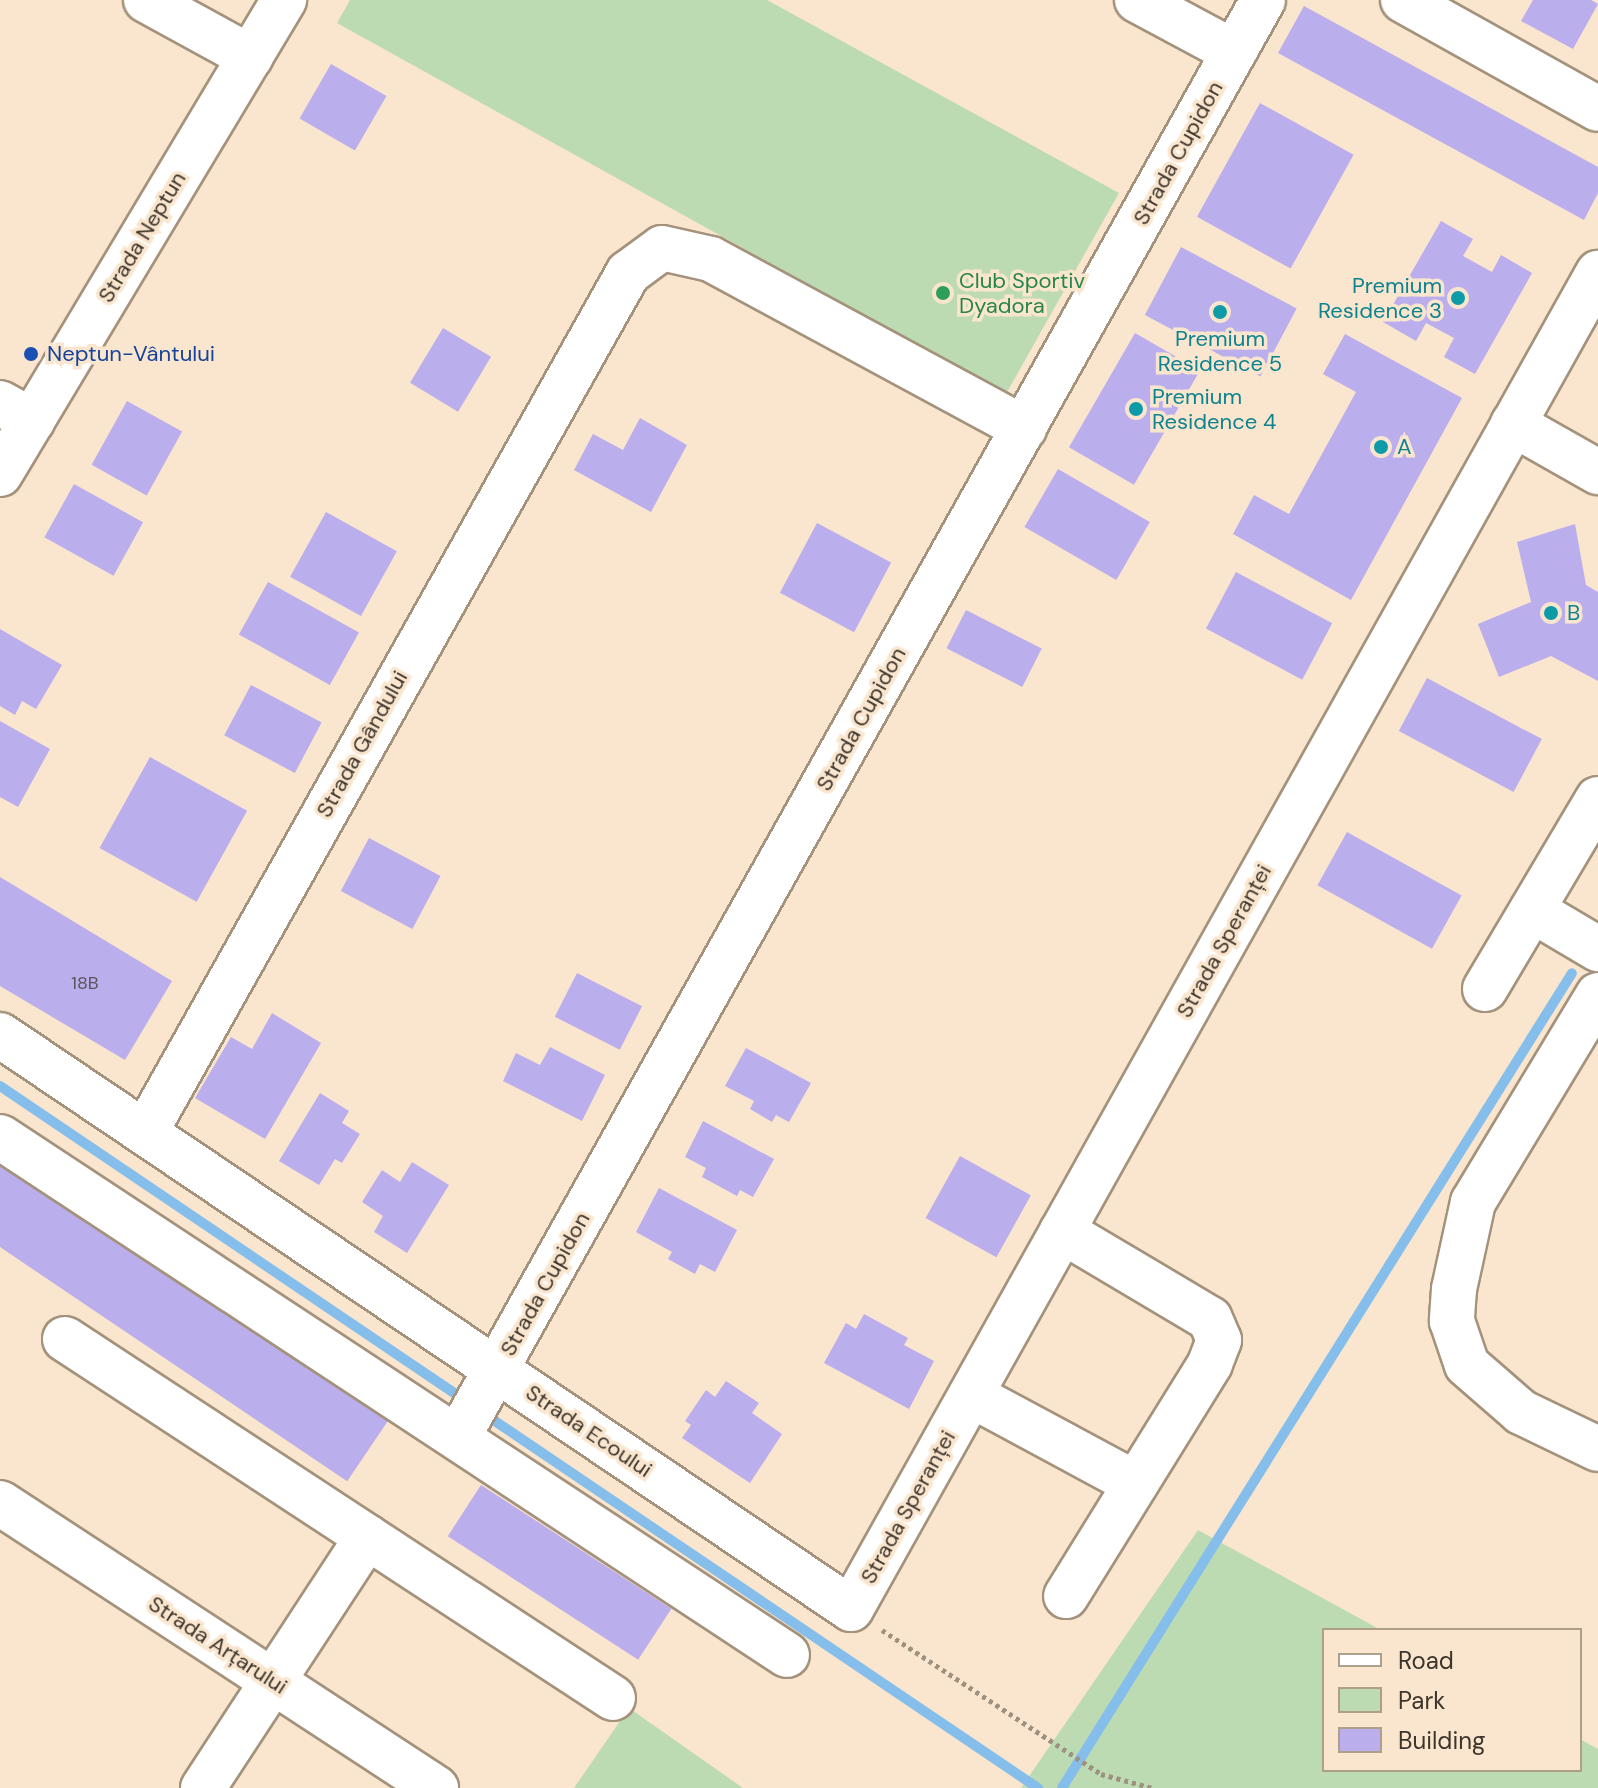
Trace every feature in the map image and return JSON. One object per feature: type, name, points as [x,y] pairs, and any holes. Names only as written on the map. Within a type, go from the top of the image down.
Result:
[{"type":"street","points":[[146,0],[250,57]]},
{"type":"street","name":"Strada Neptun","points":[[0,474],[16,412],[250,57],[284,0]]},
{"type":"street","points":[[1137,0],[1234,52]]},
{"type":"street","name":"Strada Cupidon","points":[[479,1402],[1263,0]]},
{"type":"street","points":[[1403,0],[1598,109]]},
{"type":"street","name":"Strada Gândului","points":[[146,1131],[578,357],[628,273],[662,248],[711,259],[1024,428]]},
{"type":"street","name":"Strada Speranței","points":[[851,1609],[1598,273]]},
{"type":"street","points":[[1513,424],[1598,472]]},
{"type":"street","points":[[1485,989],[1598,799]]},
{"type":"street","points":[[1532,910],[1598,949]]},
{"type":"street","points":[[1598,995],[1473,1202],[1454,1289],[1452,1321],[1467,1365],[1521,1412],[1598,1449]]},
{"type":"street","name":"Strada Ecoului","points":[[0,1035],[146,1131],[479,1402],[851,1609]]},
{"type":"street","points":[[0,1137],[479,1402],[787,1655]]},
{"type":"street","points":[[1062,1231],[1210,1319],[1219,1340],[1210,1364],[1066,1596]]},
{"type":"street","points":[[65,1339],[613,1698]]},
{"type":"street","points":[[971,1395],[1136,1484]]},
{"type":"street","name":"Strada Arțarului","points":[[0,1503],[436,1788]]},
{"type":"street","points":[[203,1788],[367,1537]]},
{"type":"path","points":[[851,1609],[1101,1774],[1153,1788]]},
{"type":"green space","name":"Club Sportiv Dyadora","points":[[350,0],[767,0],[1119,193],[1006,394],[337,23]]},
{"type":"green space","points":[[1198,1530],[1377,1628],[1322,1628],[1322,1772],[1582,1772],[1582,1740],[1598,1749],[1598,1788],[1021,1788]]},
{"type":"green space","points":[[629,1708],[743,1788],[574,1788]]},
{"type":"building","points":[[1533,0],[1591,0],[1598,4],[1573,49],[1521,21]]},
{"type":"building","points":[[1304,6],[1598,167],[1598,193],[1584,220],[1278,53]]},
{"type":"building","points":[[331,64],[386,96],[355,151],[300,119]]},
{"type":"building","points":[[1260,103],[1354,155],[1291,269],[1197,217]]},
{"type":"building","name":"Premium Residence 3","points":[[1441,221],[1473,239],[1463,256],[1492,272],[1501,255],[1532,273],[1475,374],[1444,357],[1454,338],[1426,323],[1416,341],[1383,322]]},
{"type":"building","name":"Premium Residence 5","points":[[1181,247],[1297,309],[1261,376],[1145,315]]},
{"type":"building","points":[[443,328],[491,357],[458,412],[410,383]]},
{"type":"building","name":"Premium Residence 4","points":[[1135,333],[1200,370],[1134,485],[1069,447]]},
{"type":"building","name":"A","points":[[1345,334],[1462,398],[1351,600],[1233,534],[1254,495],[1289,514],[1356,392],[1323,374]]},
{"type":"building","points":[[127,401],[182,432],[147,495],[92,465]]},
{"type":"building","points":[[640,418],[687,445],[651,512],[574,470],[593,434],[623,450]]},
{"type":"building","points":[[1058,469],[1150,522],[1116,580],[1024,527]]},
{"type":"building","points":[[74,484],[143,522],[114,576],[44,537]]},
{"type":"building","points":[[326,512],[397,551],[361,616],[290,577]]},
{"type":"building","points":[[817,523],[891,562],[854,632],[780,593]]},
{"type":"building","name":"B","points":[[1575,524],[1586,585],[1598,592],[1598,681],[1551,656],[1499,677],[1478,624],[1531,602],[1517,542]]},
{"type":"building","points":[[1236,572],[1332,623],[1302,680],[1206,629]]},
{"type":"building","points":[[268,582],[359,632],[330,685],[239,634]]},
{"type":"building","points":[[966,610],[1042,649],[1022,687],[946,648]]},
{"type":"building","points":[[0,629],[62,665],[36,709],[22,701],[15,715],[0,706]]},
{"type":"building","points":[[1427,678],[1542,739],[1514,792],[1399,731]]},
{"type":"building","points":[[251,685],[322,723],[295,773],[224,735]]},
{"type":"building","points":[[0,721],[50,749],[18,807],[0,797]]},
{"type":"building","points":[[150,757],[247,811],[197,902],[100,848]]},
{"type":"building","points":[[1347,832],[1462,896],[1432,949],[1317,885]]},
{"type":"building","points":[[369,838],[441,876],[412,929],[341,891]]},
{"type":"building","points":[[0,877],[172,981],[125,1060],[0,986]]},
{"type":"building","points":[[577,973],[642,1006],[620,1050],[555,1017]]},
{"type":"building","points":[[272,1013],[321,1043],[265,1139],[195,1098],[231,1037],[252,1049]]},
{"type":"building","points":[[550,1047],[605,1075],[582,1121],[503,1081],[516,1053],[540,1065]]},
{"type":"building","points":[[746,1048],[811,1083],[789,1122],[776,1115],[772,1122],[750,1109],[754,1101],[725,1086]]},
{"type":"building","points":[[320,1093],[349,1111],[342,1123],[360,1134],[342,1163],[335,1159],[319,1185],[279,1161]]},
{"type":"building","points":[[703,1121],[774,1159],[753,1197],[740,1190],[737,1196],[702,1177],[706,1168],[685,1157]]},
{"type":"building","points":[[960,1156],[1031,1195],[996,1257],[926,1218]]},
{"type":"building","points":[[0,1159],[388,1421],[347,1481],[0,1247]]},
{"type":"building","points":[[412,1162],[449,1185],[407,1253],[374,1232],[383,1216],[362,1202],[382,1170],[400,1182]]},
{"type":"building","points":[[659,1188],[737,1230],[715,1272],[700,1264],[695,1274],[668,1259],[672,1252],[636,1232]]},
{"type":"building","points":[[864,1314],[908,1338],[904,1345],[934,1361],[909,1409],[824,1363],[846,1323],[856,1329]]},
{"type":"building","points":[[726,1381],[759,1403],[752,1413],[782,1434],[750,1483],[682,1438],[691,1425],[685,1421],[706,1390],[715,1397]]},
{"type":"building","points":[[481,1485],[671,1609],[638,1660],[448,1536]]},
{"type":"waterway","points":[[1062,1788],[1572,973]]},
{"type":"waterway","points":[[0,1086],[466,1401]]},
{"type":"waterway","points":[[483,1413],[1038,1788]]},
{"type":"place","name":"Club Sportiv Dyadora","points":[[943,293]]},
{"type":"place","name":"Premium Residence 3","points":[[1458,298]]},
{"type":"place","name":"Premium Residence 5","points":[[1220,312]]},
{"type":"place","name":"Neptun-Vântului","points":[[31,354]]},
{"type":"place","name":"Premium Residence 4","points":[[1136,409]]},
{"type":"place","name":"A","points":[[1381,447]]},
{"type":"place","name":"B","points":[[1551,613]]}]
